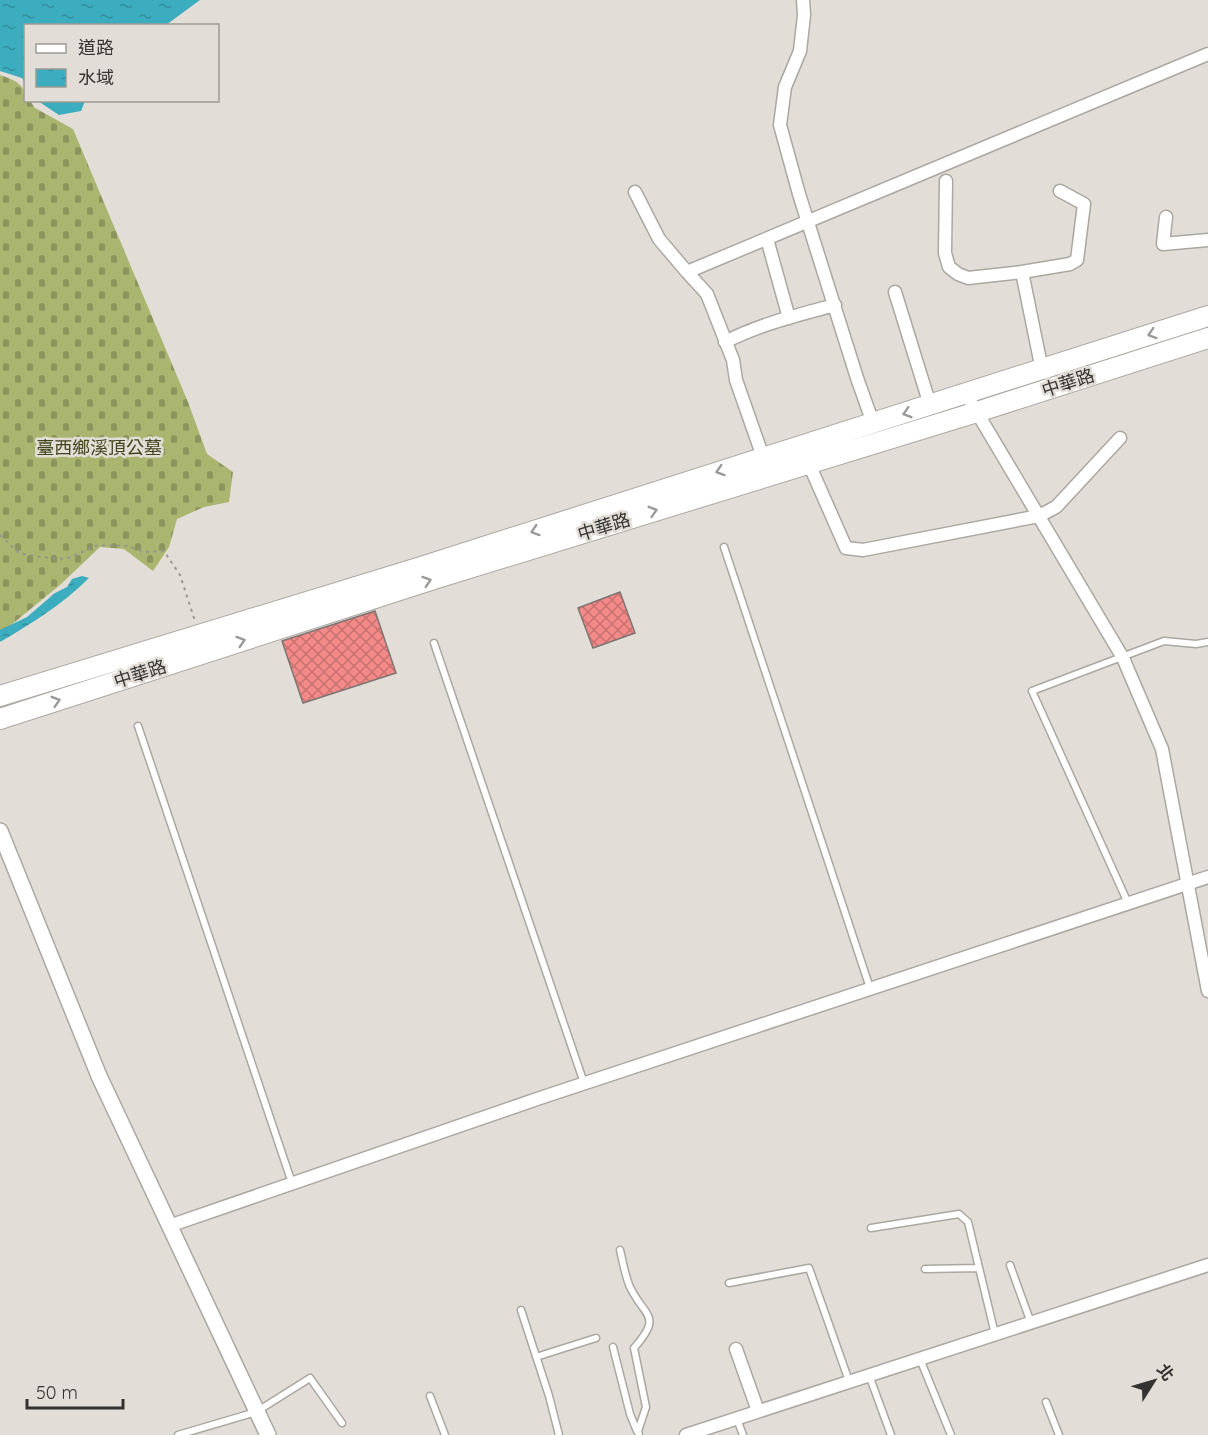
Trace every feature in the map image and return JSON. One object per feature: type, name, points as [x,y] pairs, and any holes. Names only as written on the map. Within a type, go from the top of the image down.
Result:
[{"type":"main road","name":"中華路","points":[[0,696],[433,564],[1208,316]]},
{"type":"main road","name":"中華路","points":[[0,719],[436,578],[977,412],[1208,338]]},
{"type":"street","points":[[803,0],[800,51],[785,87],[780,125],[808,221],[873,423]]},
{"type":"street","points":[[687,272],[1208,54]]},
{"type":"street","points":[[946,181],[945,253],[949,267],[969,278],[1022,272],[1070,264],[1077,260],[1084,204],[1060,191]]},
{"type":"street","points":[[635,192],[659,239],[707,294],[733,360],[736,380],[763,457]]},
{"type":"street","points":[[1166,217],[1163,244],[1208,240]]},
{"type":"street","points":[[767,239],[789,318]]},
{"type":"street","points":[[1022,272],[1042,370]]},
{"type":"street","points":[[895,292],[930,405]]},
{"type":"street","points":[[725,342],[789,318],[835,305]]},
{"type":"street","points":[[966,394],[1123,658],[1162,749],[1208,991]]},
{"type":"street","points":[[809,464],[846,548],[863,550],[1039,516],[1056,507],[1120,438]]},
{"type":"street","points":[[0,831],[99,1076],[268,1435]]},
{"type":"street","points":[[169,1226],[584,1083],[1208,877]]},
{"type":"street","points":[[686,1435],[700,1433],[736,1418],[1208,1265]]},
{"type":"street","points":[[736,1349],[758,1411]]},
{"type":"lane","points":[[724,547],[870,988]]},
{"type":"lane","points":[[1128,903],[1032,691],[1164,642],[1196,644],[1208,642]]},
{"type":"lane","points":[[434,643],[584,1083]]},
{"type":"lane","points":[[138,726],[292,1184]]},
{"type":"lane","points":[[871,1228],[959,1214],[968,1222],[996,1334]]},
{"type":"lane","points":[[620,1250],[630,1287],[650,1318],[648,1332],[634,1348],[646,1407],[638,1433]]},
{"type":"lane","points":[[1010,1265],[1031,1323]]},
{"type":"lane","points":[[729,1283],[809,1268],[849,1381]]},
{"type":"lane","points":[[925,1269],[979,1268]]},
{"type":"lane","points":[[521,1310],[559,1435]]},
{"type":"lane","points":[[536,1357],[596,1338]]},
{"type":"lane","points":[[613,1347],[630,1414],[638,1433]]},
{"type":"lane","points":[[920,1359],[951,1435]]},
{"type":"lane","points":[[869,1375],[891,1435]]},
{"type":"lane","points":[[178,1435],[256,1412],[310,1378],[342,1423]]},
{"type":"lane","points":[[430,1396],[445,1435]]},
{"type":"lane","points":[[1046,1402],[1059,1435]]},
{"type":"lane","points":[[736,1418],[743,1435]]},
{"type":"path","points":[[0,535],[19,553],[41,557],[66,559],[98,545],[127,546],[146,552],[164,551],[180,575],[200,635]]},
{"type":"green space","name":"臺西鄉溪頂公墓","points":[[0,75],[21,86],[24,92],[24,102],[31,102],[35,108],[73,129],[188,402],[207,454],[233,472],[229,502],[204,507],[177,519],[169,547],[153,571],[124,549],[100,547],[60,585],[0,634]]},
{"type":"water","points":[[0,0],[200,0],[167,24],[24,24],[24,81],[22,78],[0,71]]},
{"type":"water","points":[[40,102],[85,102],[81,111],[59,115]]},
{"type":"water","points":[[82,576],[89,578],[58,605],[0,642],[0,630],[27,617],[55,593],[67,587],[72,579]]},
{"type":"building","points":[[620,592],[635,633],[593,648],[578,608]]},
{"type":"building","points":[[375,611],[396,673],[303,703],[282,641]]}]
